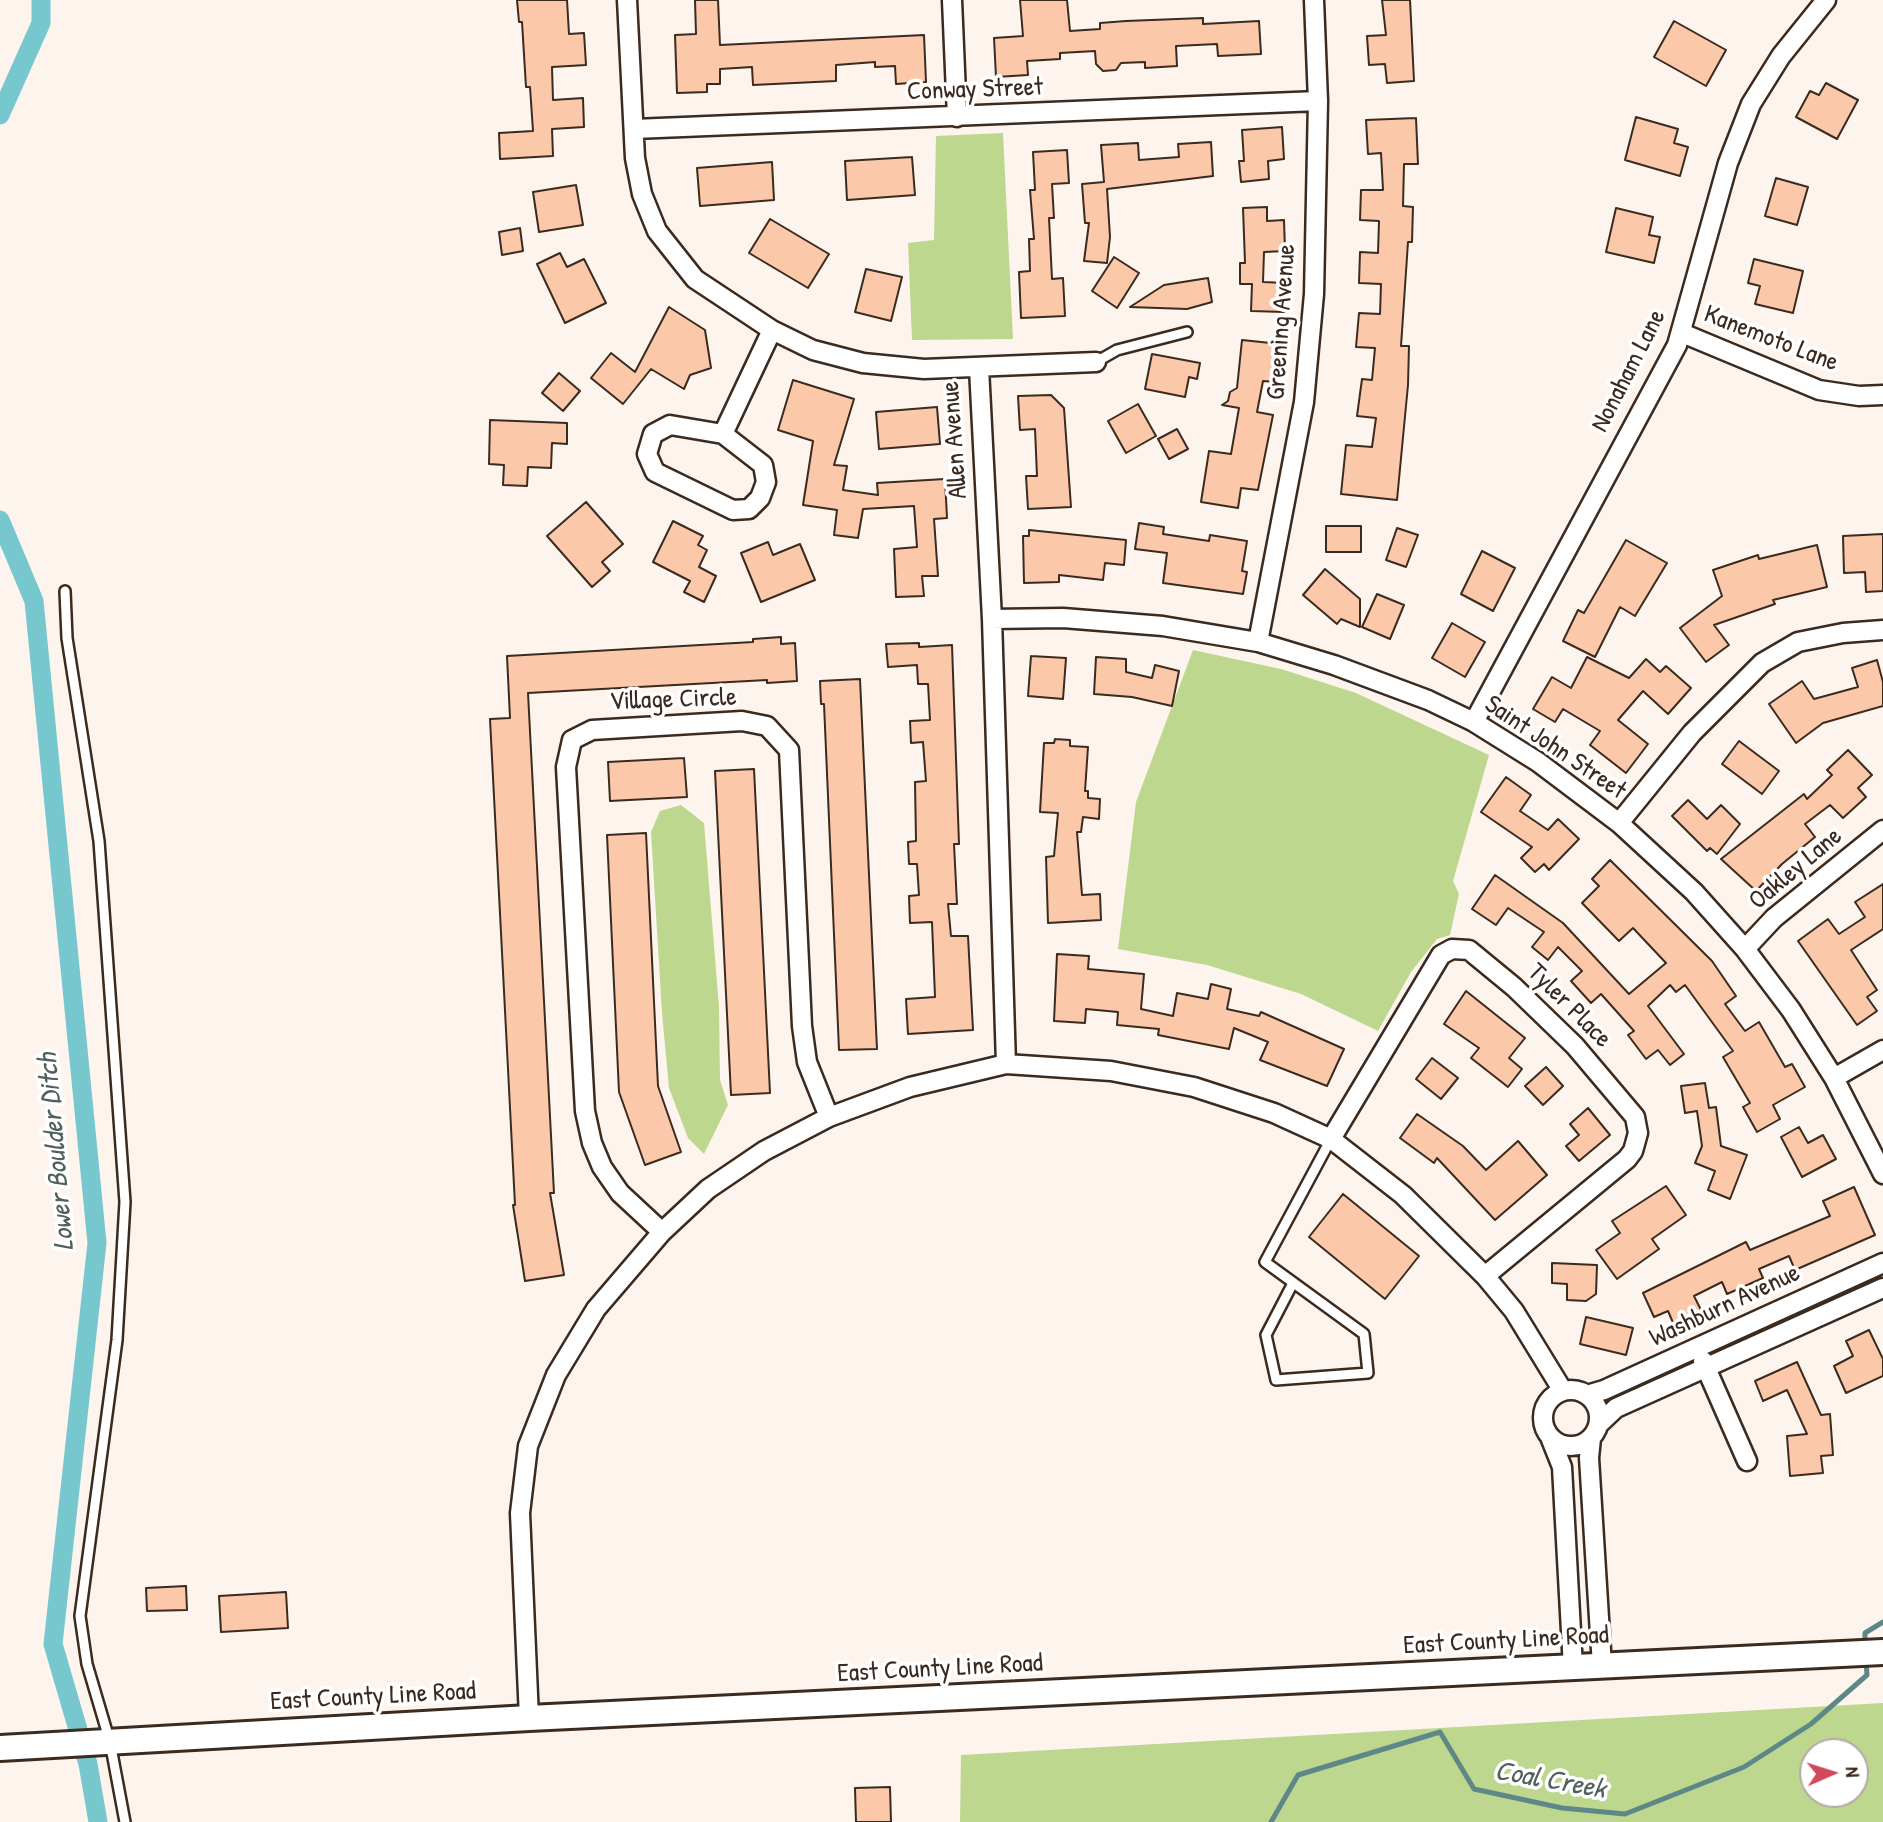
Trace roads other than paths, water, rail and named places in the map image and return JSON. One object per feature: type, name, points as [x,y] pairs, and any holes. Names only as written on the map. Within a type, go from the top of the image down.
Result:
[{"type":"main road","name":"East County Line Road","points":[[0,1748],[529,1718],[1883,1653]]},
{"type":"street","name":"Allen Avenue","points":[[627,0],[634,129],[642,194],[657,231],[695,279],[772,330],[813,350],[863,363],[924,369],[979,368],[992,619],[1006,1064]]},
{"type":"street","points":[[952,0],[957,117]]},
{"type":"street","name":"Greening Avenue","points":[[1258,642],[1304,402],[1314,294],[1318,100],[1314,0]]},
{"type":"street","name":"Nonaham Lane","points":[[1474,722],[1682,333],[1728,163],[1751,104],[1781,56],[1826,0]]},
{"type":"street","name":"Conway Street","points":[[634,129],[1318,100]]},
{"type":"street","points":[[723,433],[772,330]]},
{"type":"street","name":"Kanemoto Lane","points":[[1682,333],[1819,390],[1859,396],[1883,395]]},
{"type":"street","points":[[979,368],[1096,362]]},
{"type":"street","points":[[670,425],[723,433],[763,465],[766,482],[760,498],[749,509],[733,510],[655,472],[647,454],[653,434],[670,425]]},
{"type":"street","name":"Saint John Street","points":[[992,619],[1063,618],[1163,626],[1258,642],[1334,664],[1428,700],[1474,722],[1538,762],[1619,823],[1694,892],[1745,949],[1791,1010],[1834,1078],[1883,1174]]},
{"type":"street","points":[[1619,823],[1692,733],[1762,663],[1798,642],[1843,633],[1883,630]]},
{"type":"street","name":"Village Circle","points":[[662,1232],[620,1192],[602,1167],[592,1143],[585,1111],[566,767],[572,740],[592,730],[743,721],[766,726],[789,750],[802,1026],[807,1062],[829,1117]]},
{"type":"street","name":"Oakley Lane","points":[[1745,949],[1774,918],[1883,831]]},
{"type":"street","name":"Tyler Place","points":[[1331,1139],[1441,954],[1452,949],[1469,950],[1514,987],[1575,1046],[1635,1117],[1638,1133],[1633,1151],[1627,1158],[1485,1276]]},
{"type":"street","points":[[1834,1078],[1883,1050]]},
{"type":"street","points":[[529,1718],[520,1513],[528,1446],[556,1375],[596,1309],[662,1232],[708,1189],[764,1151],[829,1117],[945,1077],[1006,1064],[1111,1071],[1194,1087],[1274,1113],[1331,1139],[1403,1195],[1485,1276],[1514,1311],[1563,1391]]},
{"type":"street","name":"Washburn Avenue","points":[[1587,1395],[1604,1390],[1883,1263]]},
{"type":"street","name":"Washburn Avenue","points":[[1595,1432],[1616,1408],[1883,1288]]},
{"type":"street","points":[[1697,1348],[1748,1461]]},
{"type":"street","points":[[1573,1668],[1562,1466],[1545,1429],[1544,1410],[1555,1395],[1571,1390],[1587,1395],[1597,1408],[1589,1458],[1602,1666]]},
{"type":"street","points":[[1550,1437],[1566,1446],[1584,1443],[1595,1432]]},
{"type":"lane","points":[[1096,362],[1117,350],[1187,332]]},
{"type":"lane","points":[[65,591],[67,638],[99,841],[125,1202],[117,1340],[80,1616],[87,1664],[108,1742],[125,1822]]},
{"type":"lane","points":[[1293,1283],[1266,1335],[1276,1380],[1368,1373],[1364,1334],[1265,1262],[1331,1139]]},
{"type":"waterway","name":"Lower Boulder Ditch","points":[[0,115],[41,23],[41,0]]},
{"type":"waterway","name":"Lower Boulder Ditch","points":[[0,520],[34,601],[97,1243],[53,1644],[88,1764],[98,1822]]},
{"type":"waterway","name":"Coal Creek","points":[[1865,1648],[1865,1633],[1883,1622]]},
{"type":"waterway","name":"Coal Creek","points":[[1271,1822],[1298,1775],[1440,1732],[1474,1789],[1562,1808],[1625,1814],[1744,1767],[1811,1724],[1867,1675],[1866,1661]]}]
